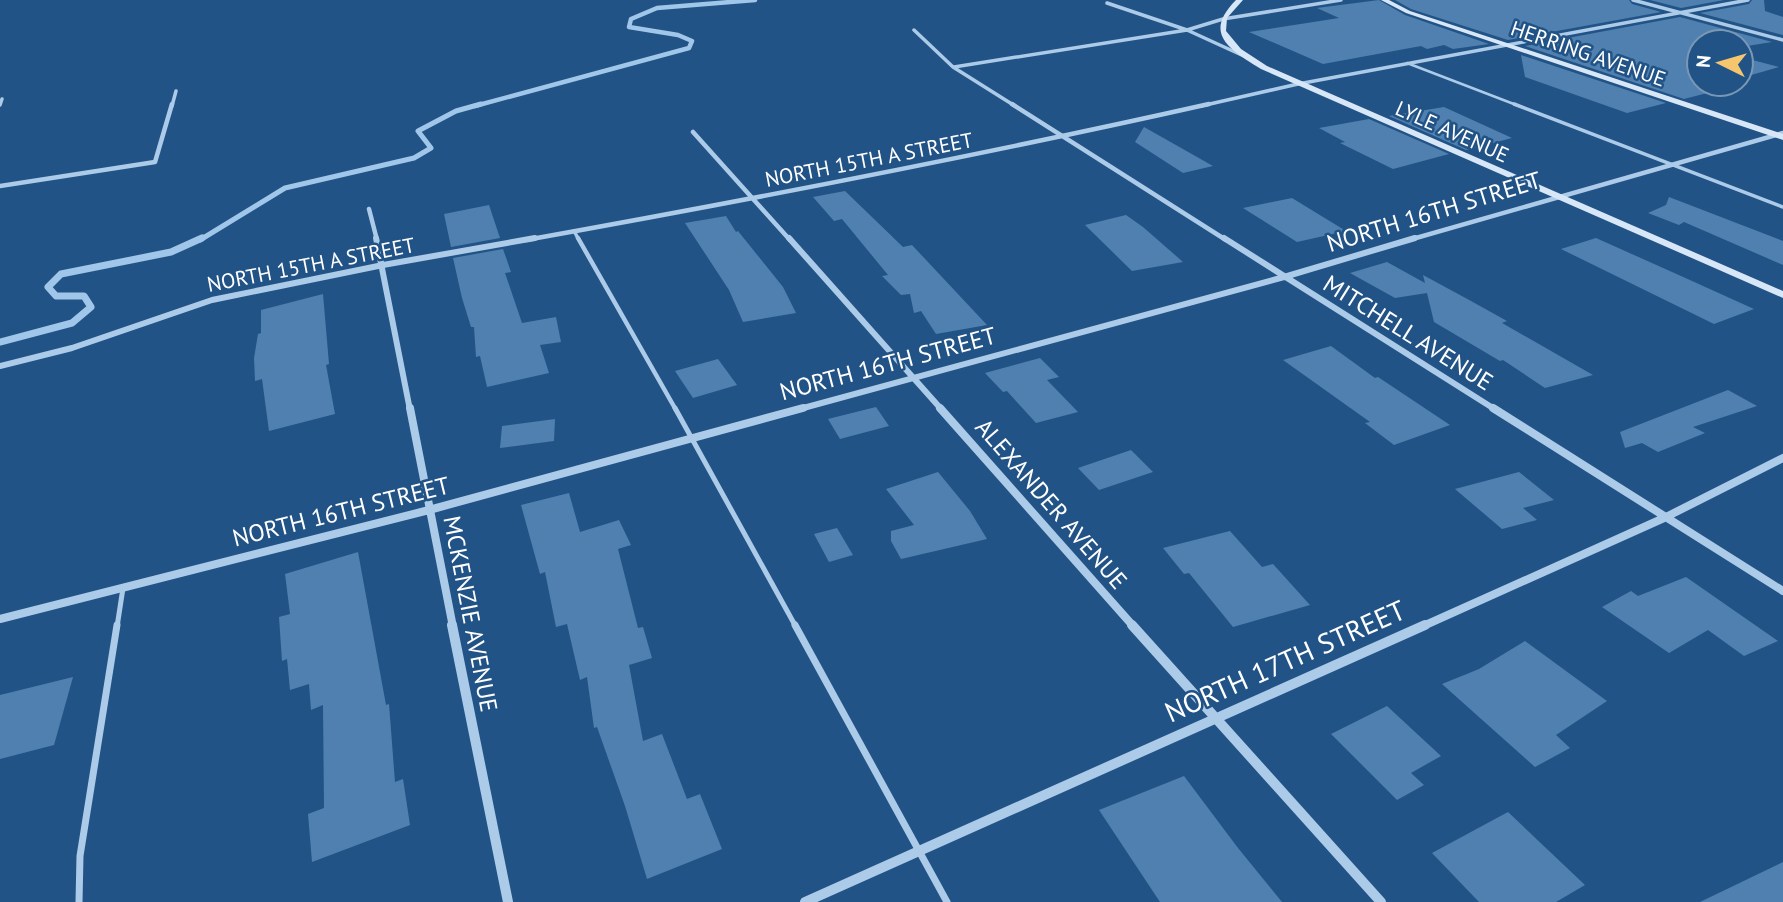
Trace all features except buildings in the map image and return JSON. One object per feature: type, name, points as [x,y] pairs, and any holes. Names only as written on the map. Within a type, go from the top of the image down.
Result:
[{"type":"main road","points":[[1240,0],[1223,19],[1222,28],[1225,36],[1247,58]]},
{"type":"main road","name":"HERRING AVENUE","points":[[1384,0],[1408,12],[1780,135]]},
{"type":"main road","name":"LYLE AVENUE","points":[[1247,58],[1298,84],[1783,295]]},
{"type":"street","points":[[953,67],[1187,30],[1223,19],[1341,0]]},
{"type":"street","points":[[1633,0],[1783,40]]},
{"type":"street","name":"NORTH 15TH A STREET","points":[[0,366],[72,348],[212,300],[383,265],[754,199],[1063,137],[1298,84],[1748,0]]},
{"type":"street","name":"LYLE AVENUE","points":[[1107,3],[1187,30],[1247,58]]},
{"type":"street","name":"MITCHELL AVENUE","points":[[914,30],[953,67],[1783,591]]},
{"type":"street","points":[[0,186],[155,162],[176,91]]},
{"type":"street","name":"ALEXANDER AVENUE","points":[[693,132],[1381,902]]},
{"type":"street","name":"NORTH 16TH STREET","points":[[0,619],[429,510],[1284,277],[1556,196],[1780,135]]},
{"type":"street","name":"MCKENZIE AVENUE","points":[[369,209],[383,265],[508,902]]},
{"type":"street","name":"NORTH 17TH STREET","points":[[804,902],[1664,518],[1783,458]]},
{"type":"lane","points":[[1407,63],[1783,207]]},
{"type":"lane","points":[[574,231],[692,438],[947,902]]},
{"type":"lane","points":[[79,902],[80,856],[123,588]]},
{"type":"waterway","points":[[475,106],[689,48],[692,41],[678,35],[629,27],[631,19],[657,8],[755,0]]},
{"type":"waterway","points":[[200,240],[285,188],[414,158],[431,148],[418,131],[456,111],[481,104]]},
{"type":"waterway","points":[[0,342],[72,323],[91,307],[84,296],[56,296],[48,287],[61,274],[171,252],[202,238]]}]
